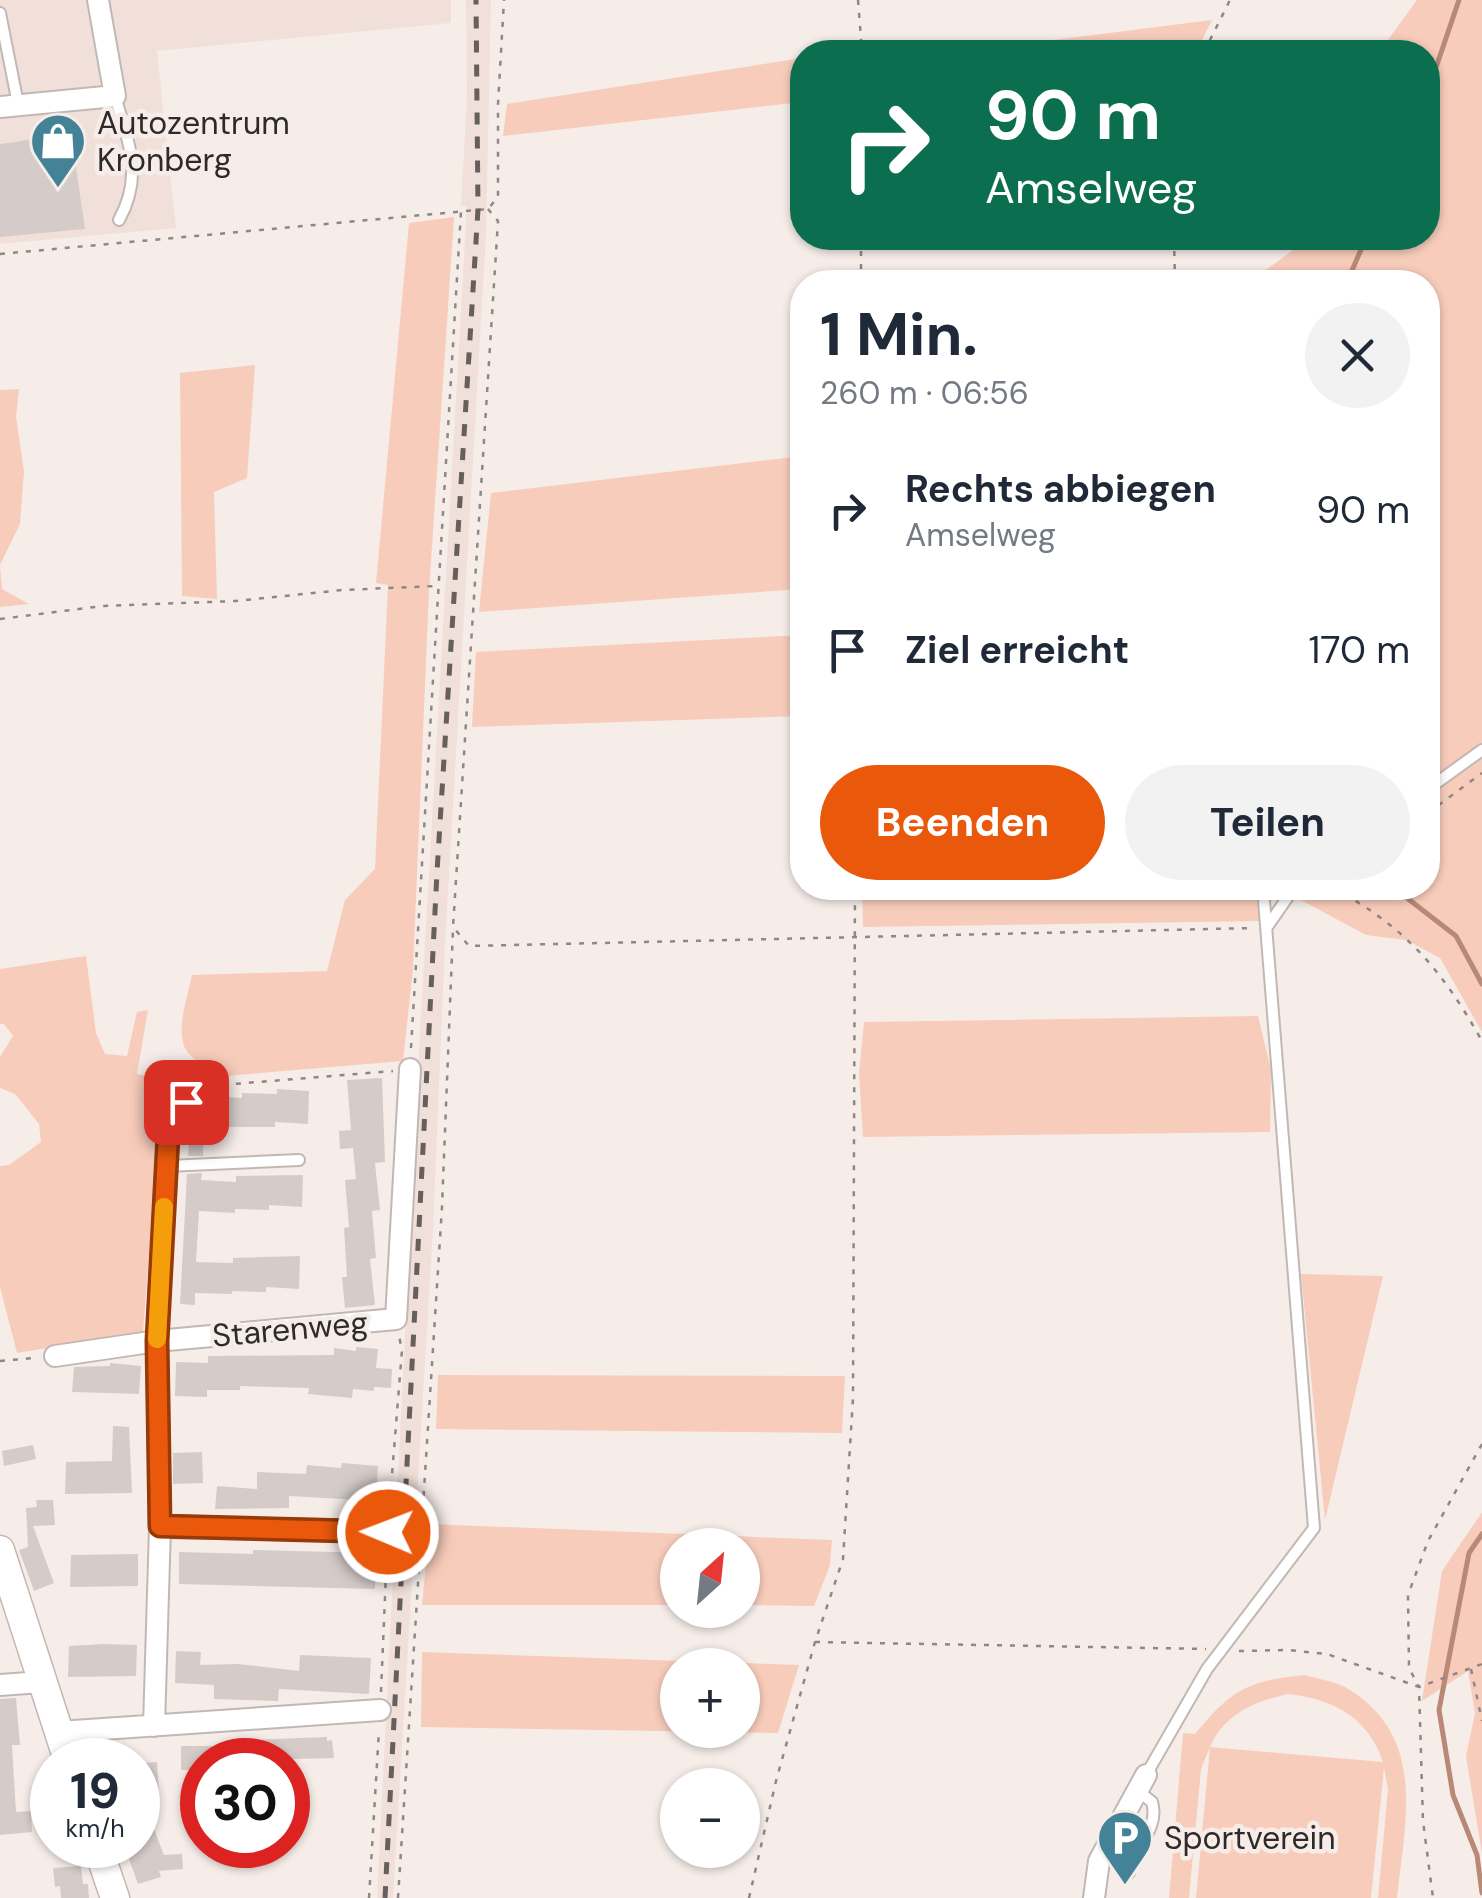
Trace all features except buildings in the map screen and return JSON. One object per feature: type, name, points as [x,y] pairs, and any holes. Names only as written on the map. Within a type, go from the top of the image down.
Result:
[{"type":"street","points":[[9,106],[115,96],[98,0]]},
{"type":"street","name":"Starenweg","points":[[55,1356],[157,1341],[396,1319],[410,1069]]},
{"type":"street","points":[[154,1726],[160,1526],[157,1341],[169,1117],[186,1102]]},
{"type":"street","points":[[160,1526],[388,1532]]},
{"type":"street","points":[[0,1550],[60,1738]]},
{"type":"street","points":[[0,1685],[41,1682]]},
{"type":"street","points":[[58,1732],[380,1710]]},
{"type":"street","points":[[1094,1898],[1099,1862],[1142,1783]]},
{"type":"street","points":[[105,1868],[115,1898]]},
{"type":"lane","points":[[0,13],[9,106]]},
{"type":"lane","points":[[115,96],[132,156],[132,198],[119,220]]},
{"type":"lane","points":[[1440,781],[1482,750]]},
{"type":"lane","points":[[1129,1873],[1132,1860],[1154,1822],[1152,1802],[1142,1783],[1207,1669],[1314,1528],[1264,900]]},
{"type":"lane","points":[[1266,928],[1286,900]]},
{"type":"lane","points":[[166,1166],[299,1160]]},
{"type":"path","points":[[0,254],[488,208],[498,197],[504,0]]},
{"type":"path","points":[[858,0],[861,40]]},
{"type":"path","points":[[1210,40],[1230,0]]},
{"type":"path","points":[[398,1898],[498,221],[488,208]]},
{"type":"path","points":[[186,1102],[198,1086],[410,1069],[460,212]]},
{"type":"path","points":[[0,618],[102,606],[438,586]]},
{"type":"path","points":[[1440,804],[1482,773]]},
{"type":"path","points":[[749,1898],[776,1781],[843,1559],[853,1398],[855,900]]},
{"type":"path","points":[[1353,900],[1391,924],[1436,968],[1482,1041]]},
{"type":"path","points":[[453,927],[469,946],[1266,928]]},
{"type":"path","points":[[0,1361],[55,1356]]},
{"type":"path","points":[[1433,1898],[1424,1821],[1420,1687],[1409,1668],[1408,1595],[1428,1542],[1482,1444]]},
{"type":"path","points":[[815,1642],[1119,1645],[1327,1654],[1420,1687],[1482,1664]]},
{"type":"path","points":[[1471,1668],[1482,1722]]},
{"type":"path","points":[[368,1898],[380,1710]]},
{"type":"shaded area","points":[[0,0],[451,0],[451,23],[157,51],[176,228],[0,244]]},
{"type":"shaded area","points":[[466,0],[491,0],[486,235],[393,1898],[377,1898],[420,1032],[467,206],[461,205],[467,97]]},
{"type":"shaded area","points":[[1417,0],[1482,0],[1482,1032],[1440,958],[1406,940],[1366,935],[1301,900],[1440,900],[1440,270],[1266,270],[1293,250],[1440,250],[1440,40],[1388,40]]},
{"type":"shaded area","points":[[1212,20],[1202,40],[1054,40]]},
{"type":"shaded area","points":[[790,60],[790,103],[503,136],[507,104]]},
{"type":"shaded area","points":[[454,217],[429,591],[413,969],[403,1061],[213,1077],[190,1055],[182,1038],[192,975],[327,971],[345,900],[375,869],[388,585],[376,583],[409,223]]},
{"type":"shaded area","points":[[255,365],[247,478],[214,492],[217,599],[182,596],[180,373]]},
{"type":"shaded area","points":[[19,389],[16,417],[24,471],[20,524],[0,565],[0,390]]},
{"type":"shaded area","points":[[790,457],[790,590],[479,612],[491,493]]},
{"type":"shaded area","points":[[0,565],[2,589],[29,604],[0,607]]},
{"type":"shaded area","points":[[790,636],[790,716],[472,727],[476,652]]},
{"type":"shaded area","points":[[862,900],[1259,900],[1261,921],[863,927]]},
{"type":"shaded area","points":[[86,956],[96,1033],[105,1054],[127,1056],[137,1012],[148,1010],[137,1074],[163,1079],[143,1332],[17,1353],[0,1287],[0,1166],[9,1165],[41,1142],[39,1124],[15,1094],[0,1088],[0,1057],[13,1036],[0,1024],[0,969]]},
{"type":"shaded area","points":[[1258,1016],[1271,1070],[1270,1132],[863,1137],[859,1074],[864,1022]]},
{"type":"shaded area","points":[[1301,1274],[1383,1276],[1325,1520]]},
{"type":"shaded area","points":[[438,1375],[845,1376],[842,1433],[436,1429]]},
{"type":"shaded area","points":[[1482,1512],[1482,1854],[1466,1756],[1475,1713],[1468,1671],[1422,1701],[1442,1571]]},
{"type":"shaded area","points":[[430,1524],[660,1533],[660,1605],[422,1605]]},
{"type":"shaded area","points":[[760,1537],[832,1540],[830,1565],[814,1606],[760,1605]]},
{"type":"shaded area","points":[[422,1652],[660,1660],[660,1731],[421,1727]]},
{"type":"shaded area","points":[[760,1664],[799,1665],[778,1733],[760,1733]]},
{"type":"shaded area","points":[[1305,1675],[1345,1687],[1374,1710],[1391,1732],[1401,1757],[1406,1811],[1397,1898],[1378,1898],[1388,1789],[1384,1768],[1371,1898],[1196,1898],[1210,1747],[1201,1769],[1189,1898],[1169,1898],[1183,1733],[1195,1734],[1231,1697],[1254,1684]],"holes":[[[1288,1694],[1320,1700],[1347,1713],[1368,1733],[1383,1762],[1210,1747],[1232,1718],[1253,1705]]]},
{"type":"waterway","points":[[1440,56],[1459,0]]},
{"type":"waterway","points":[[1352,270],[1361,250]]},
{"type":"waterway","points":[[1410,900],[1456,936],[1482,984]]},
{"type":"waterway","points":[[1482,1534],[1469,1553],[1439,1710],[1453,1795],[1477,1855],[1482,1893]]},
{"type":"railway","points":[[385,1898],[437,872],[478,209],[476,0]]},
{"type":"slow traffic","points":[[157,1339],[164,1207]]},
{"type":"place","name":"Autozentrum Kronberg","points":[[58,190]]},
{"type":"place","name":"Sportverein","points":[[1125,1887]]},
{"type":"route","points":[[186,1102],[169,1117],[157,1341],[160,1526],[388,1532]]}]
